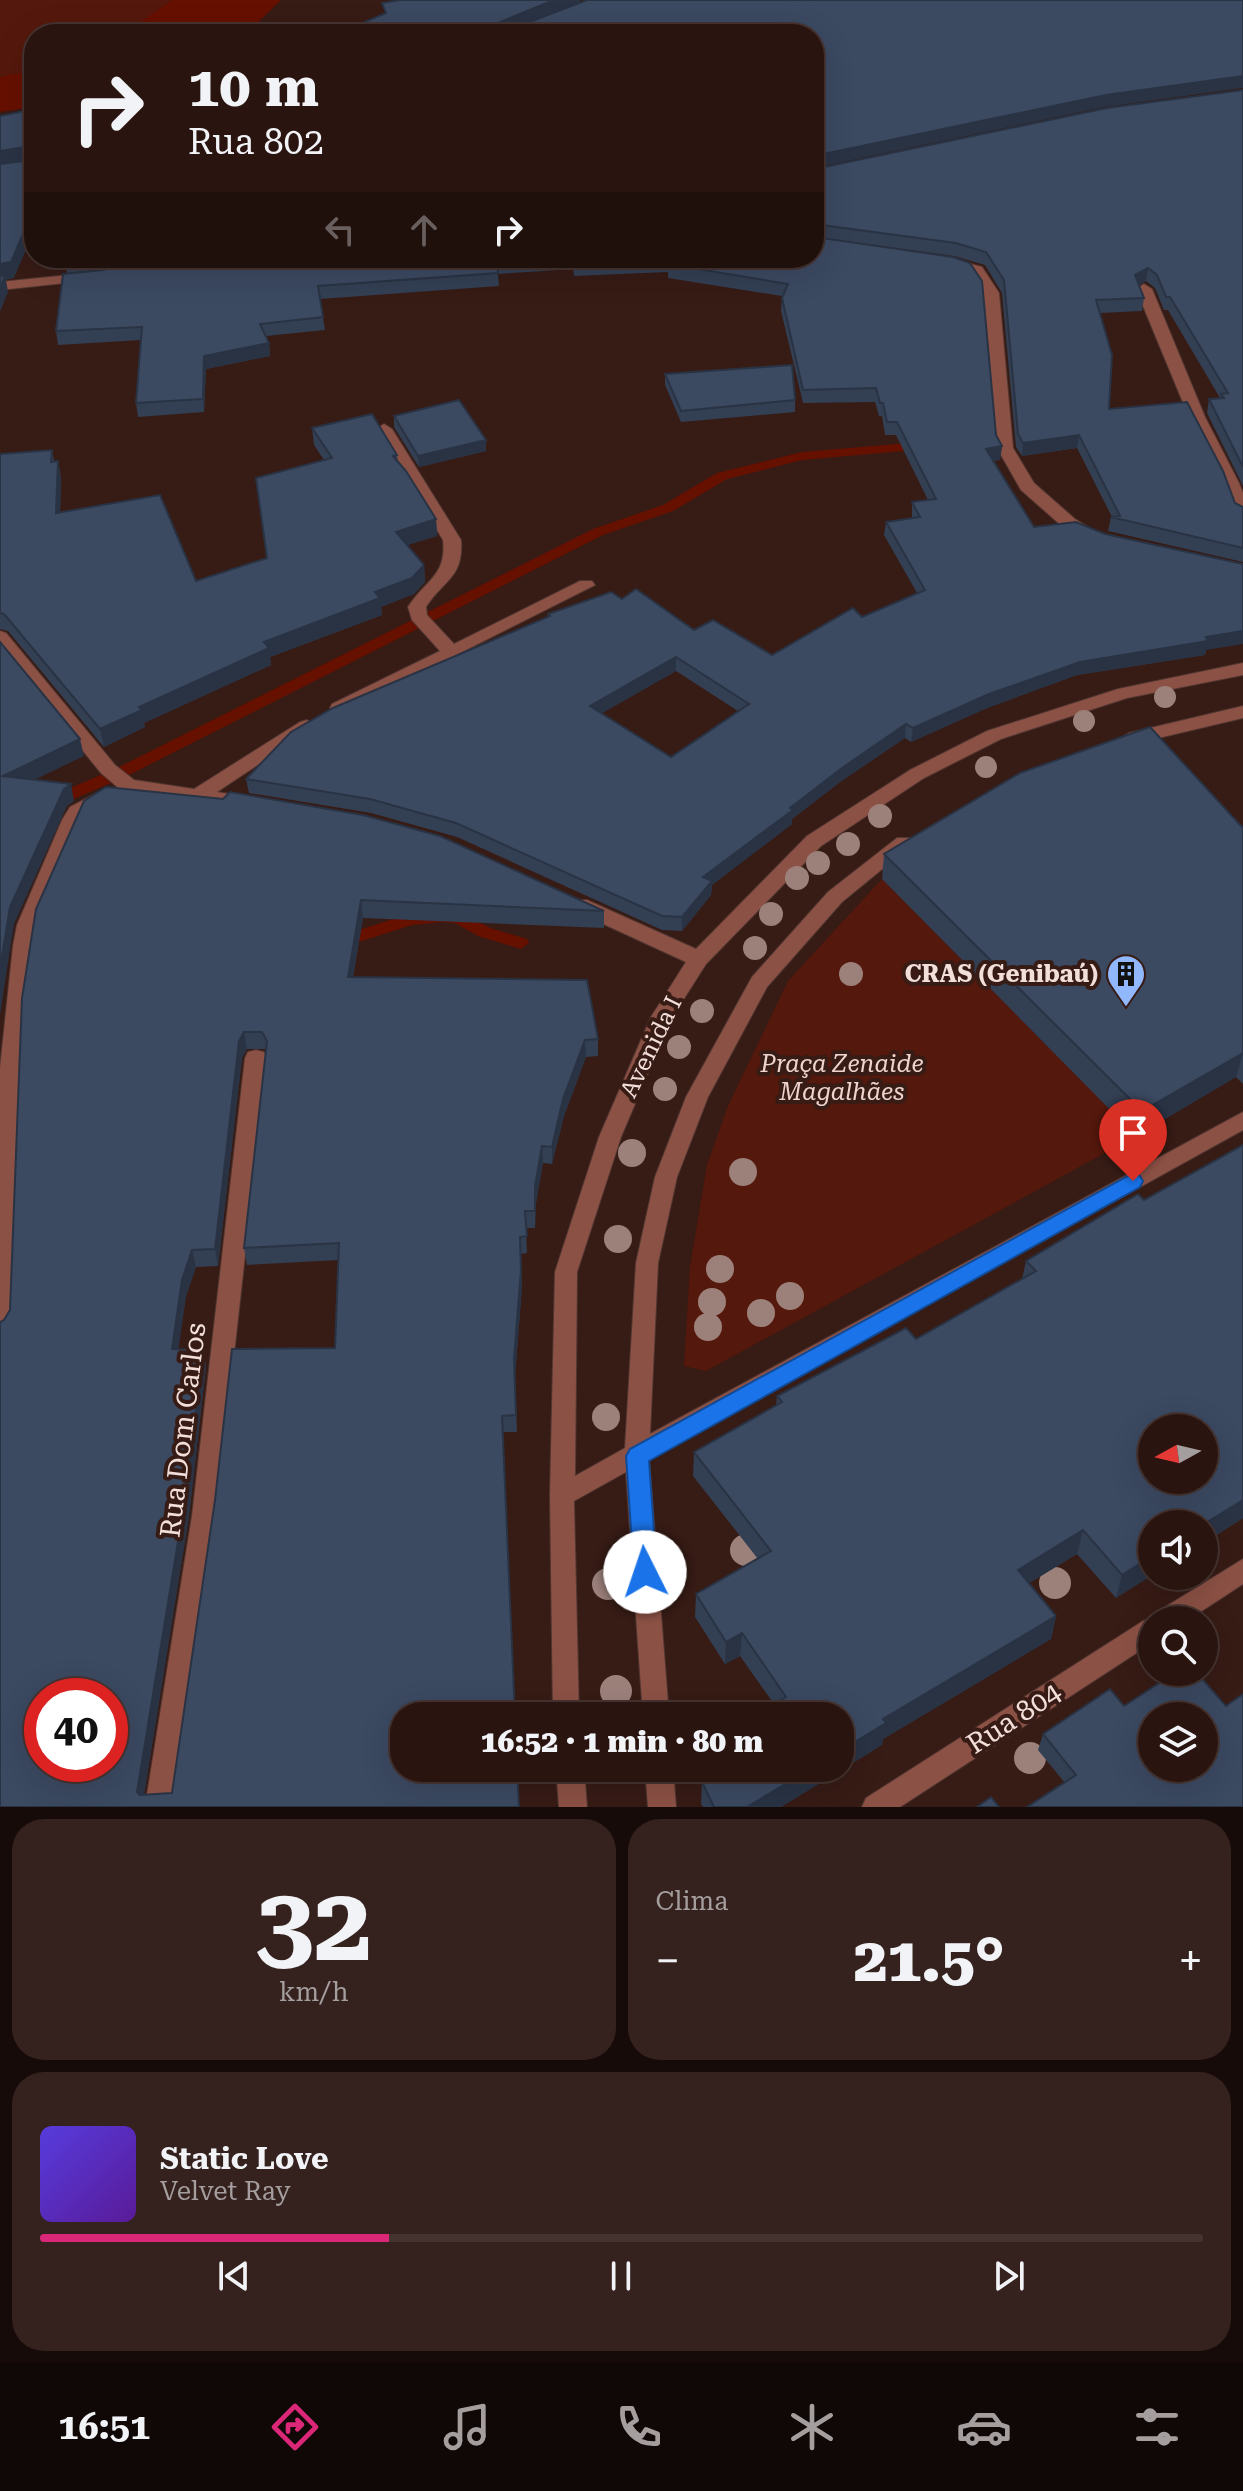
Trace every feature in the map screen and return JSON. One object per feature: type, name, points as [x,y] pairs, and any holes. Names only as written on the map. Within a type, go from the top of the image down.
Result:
[{"type":"street","points":[[926,258],[977,270],[991,293],[1005,448],[1027,486],[1069,523],[1109,541]]},
{"type":"street","points":[[0,286],[104,276]]},
{"type":"street","points":[[1144,289],[1197,417],[1231,483],[1243,516]]},
{"type":"street","points":[[384,429],[452,540],[454,550],[450,570],[436,588],[420,600],[418,616],[451,652]]},
{"type":"street","points":[[197,796],[279,742],[371,690],[586,585]]},
{"type":"street","points":[[0,637],[108,769],[127,784],[255,804]]},
{"type":"street","name":"Avenida I","points":[[565,1702],[562,1495],[566,1272],[610,1137],[661,1017],[699,959],[814,841],[917,774],[994,735],[1110,697],[1243,669]]},
{"type":"street","points":[[1102,750],[1130,738],[1243,712]]},
{"type":"street","points":[[0,1327],[5,1075],[27,925],[77,812],[127,784]]},
{"type":"street","points":[[655,1702],[637,1456],[647,1263],[666,1177],[697,1097],[759,982],[835,897],[901,844],[926,831]]},
{"type":"street","points":[[560,896],[699,959]]},
{"type":"street","name":"Rua Dom Carlos","points":[[159,1807],[204,1516],[256,1058]]},
{"type":"street","points":[[562,1495],[1243,1120]]},
{"type":"street","points":[[1188,1606],[1243,1570]]},
{"type":"street","name":"Rua 804","points":[[876,1807],[1138,1638]]},
{"type":"street","points":[[571,1782],[573,1807]]},
{"type":"street","points":[[660,1782],[662,1807]]},
{"type":"green space","points":[[0,0],[172,0],[137,24],[24,24],[24,72],[0,77]]},
{"type":"green space","name":"Praça Zenaide Magalhães","points":[[882,879],[1136,1136],[706,1371],[684,1366],[690,1267],[707,1165],[728,1106],[788,981]]},
{"type":"shaded area","points":[[172,0],[281,0],[256,24],[137,24]]},
{"type":"shaded area","points":[[24,72],[24,108],[0,112],[0,77]]},
{"type":"building","points":[[400,0],[554,0],[500,22],[515,24],[360,24],[386,13],[382,3]]},
{"type":"building","points":[[587,0],[1243,0],[1243,76],[1106,95],[824,154],[824,24],[525,24]]},
{"type":"building","points":[[1243,90],[1243,467],[1209,399],[1224,398],[1221,394],[1228,393],[1170,297],[1166,297],[1157,275],[1148,268],[1135,275],[1144,298],[1096,300],[1112,355],[1109,409],[1187,402],[1223,471],[1235,503],[1243,507],[1243,548],[1111,517],[1120,516],[1079,435],[1023,443],[1018,434],[1004,280],[986,252],[956,243],[824,225],[824,167],[1107,108]]},
{"type":"building","points":[[24,111],[24,147],[0,151],[0,116]]},
{"type":"building","points":[[24,161],[24,231],[11,262],[0,264],[0,164]]},
{"type":"building","points":[[824,238],[953,257],[970,263],[982,281],[996,435],[1002,446],[986,449],[1034,527],[1076,522],[1105,534],[1243,564],[1243,631],[1206,637],[1208,641],[1080,662],[989,694],[913,728],[906,724],[842,768],[790,808],[793,810],[703,877],[712,881],[682,917],[662,916],[456,823],[370,799],[246,779],[291,732],[333,708],[550,616],[548,614],[611,592],[622,599],[636,589],[694,630],[713,620],[772,655],[853,608],[862,617],[925,590],[886,522],[920,517],[912,502],[936,499],[897,422],[887,422],[876,388],[803,390],[782,298],[788,284],[692,268],[824,268]],"holes":[[[676,657],[749,704],[671,757],[590,706]]]},
{"type":"building","points":[[498,268],[498,273],[318,286],[323,317],[260,324],[269,343],[204,356],[203,399],[136,403],[142,327],[56,331],[63,274],[103,270]]},
{"type":"building","points":[[792,365],[795,400],[681,411],[665,374]]},
{"type":"building","points":[[459,400],[486,440],[418,456],[394,416]]},
{"type":"building","points":[[372,414],[397,455],[393,456],[436,519],[396,532],[424,565],[412,578],[375,592],[380,598],[264,642],[269,648],[139,707],[142,710],[100,729],[0,613],[0,454],[52,450],[51,462],[58,461],[56,513],[160,495],[196,581],[267,558],[256,478],[332,458],[312,428]]},
{"type":"building","points":[[0,642],[80,739],[3,776],[71,784],[64,789],[10,907],[0,969]]},
{"type":"building","name":"CRAS (Genibaú)","points":[[1150,727],[1243,828],[1243,1053],[1142,1111],[884,854],[1020,773]]},
{"type":"building","points":[[106,787],[223,799],[230,792],[363,815],[440,836],[604,911],[361,900],[348,977],[587,980],[598,1039],[585,1040],[563,1099],[552,1147],[542,1146],[535,1186],[535,1211],[525,1211],[527,1236],[520,1237],[521,1270],[514,1359],[516,1415],[502,1416],[514,1702],[390,1702],[390,1782],[518,1782],[519,1807],[0,1807],[0,1322],[10,1310],[22,998],[36,909],[84,801]],"holes":[[[244,1032],[262,1032],[267,1041],[244,1248],[339,1243],[335,1348],[232,1349],[215,1500],[172,1793],[140,1795],[137,1792],[185,1499],[203,1350],[172,1349],[182,1280],[192,1250],[215,1249],[239,1041]]]},
{"type":"building","points":[[1243,1145],[1243,1500],[1218,1515],[1218,1510],[1138,1510],[1138,1565],[1122,1575],[1083,1530],[1018,1570],[1056,1616],[883,1719],[886,1723],[854,1742],[854,1702],[778,1702],[786,1697],[742,1633],[726,1642],[696,1594],[771,1551],[694,1452],[782,1402],[777,1396],[906,1328],[916,1339],[1036,1271],[1026,1261],[1138,1194],[1144,1200]]},
{"type":"building","points":[[1155,1686],[1208,1686],[1226,1706],[1243,1694],[1243,1807],[1027,1807],[1076,1775],[1043,1734],[1110,1689],[1124,1706]]},
{"type":"building","points":[[702,1782],[789,1782],[747,1807],[714,1807]]},
{"type":"building","points":[[991,1797],[999,1807],[977,1807]]},
{"type":"waterway","points":[[55,801],[124,771],[598,532],[668,508],[722,476],[802,456],[921,446]]},
{"type":"waterway","points":[[340,942],[412,919],[442,916],[457,918],[484,932],[521,943]]},
{"type":"place","name":"CRAS (Genibaú)","points":[[1126,1008]]},
{"type":"route","points":[[645,1572],[637,1456],[1133,1181]]}]
